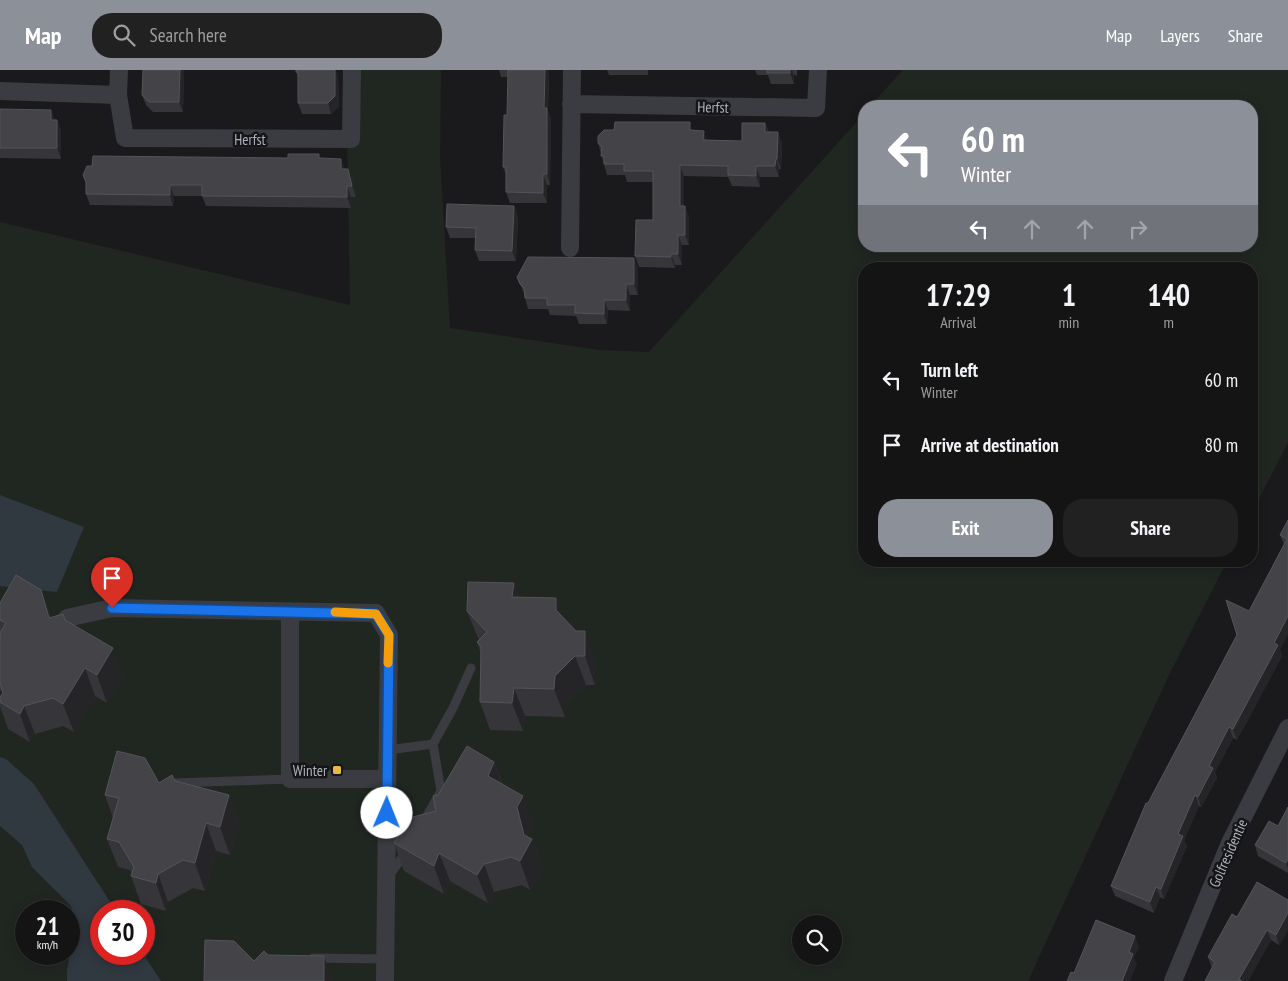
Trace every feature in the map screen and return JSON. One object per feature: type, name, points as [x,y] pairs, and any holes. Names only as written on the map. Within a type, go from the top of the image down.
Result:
[{"type":"street","name":"Herfst","points":[[119,70],[118,95],[125,138],[351,139],[352,70]]},
{"type":"street","points":[[570,248],[572,70]]},
{"type":"street","name":"Herfst","points":[[571,104],[816,108],[818,70]]},
{"type":"street","points":[[0,91],[118,95]]},
{"type":"street","points":[[67,618],[112,608],[376,614],[389,635],[385,981]]},
{"type":"street","points":[[290,612],[290,779],[388,779]]},
{"type":"street","name":"Golfresidentie","points":[[1173,981],[1230,843],[1288,728]]},
{"type":"lane","points":[[419,831],[441,791],[433,744],[453,708],[470,668]]},
{"type":"lane","points":[[388,750],[433,744]]},
{"type":"lane","points":[[175,783],[290,779]]},
{"type":"lane","points":[[386,880],[410,846]]},
{"type":"lane","points":[[305,958],[385,959]]},
{"type":"shaded area","points":[[346,70],[441,70],[440,158],[450,328],[599,350],[649,352],[858,121],[858,252],[1258,252],[1258,100],[876,100],[903,70],[1288,70],[1288,443],[1258,501],[1258,262],[858,262],[858,567],[1224,567],[1168,677],[1028,981],[0,981],[0,222],[350,305]]},
{"type":"shaded area","points":[[0,495],[84,527],[57,592],[0,586]]},
{"type":"shaded area","points":[[0,757],[6,759],[34,784],[109,900],[90,900],[90,965],[150,965],[161,981],[67,981],[68,965],[80,965],[80,900],[65,900],[32,867],[22,845],[0,826]]},
{"type":"building","points":[[143,70],[180,70],[179,102],[149,102],[142,95]]},
{"type":"building","points":[[296,70],[335,70],[335,96],[328,103],[298,103],[298,72]]},
{"type":"building","points":[[508,70],[545,70],[544,108],[547,108],[547,174],[543,174],[543,193],[506,192],[506,167],[503,167],[504,115],[507,115]]},
{"type":"building","points":[[767,70],[790,70],[790,73],[767,73]]},
{"type":"building","points":[[0,109],[51,110],[51,120],[57,120],[57,148],[0,148]]},
{"type":"building","points":[[615,122],[690,122],[690,130],[704,131],[703,140],[742,141],[742,123],[765,123],[765,132],[778,132],[777,159],[775,166],[756,166],[756,176],[728,175],[728,166],[680,165],[680,206],[685,206],[685,235],[678,235],[678,254],[671,254],[671,257],[635,256],[636,220],[653,220],[653,171],[624,171],[624,164],[604,164],[604,156],[601,156],[602,147],[598,143],[598,136],[604,130],[614,130]]},
{"type":"building","points":[[288,154],[319,154],[319,158],[341,159],[341,169],[348,169],[352,186],[347,186],[347,197],[202,196],[202,185],[170,185],[170,195],[86,194],[86,182],[83,175],[87,166],[92,166],[93,156],[288,158]]},
{"type":"building","points":[[447,204],[514,206],[512,251],[475,250],[476,228],[446,227]]},
{"type":"building","points":[[528,257],[634,258],[634,284],[626,284],[626,300],[604,300],[604,314],[575,313],[575,305],[547,305],[547,298],[525,298],[524,288],[517,277]]},
{"type":"building","points":[[1288,520],[1288,616],[1274,643],[1278,645],[1233,729],[1229,727],[1209,766],[1213,768],[1198,797],[1195,795],[1178,834],[1183,836],[1161,889],[1156,887],[1150,902],[1111,886],[1146,803],[1148,803],[1237,635],[1226,600],[1249,611],[1287,539],[1280,535]]},
{"type":"building","points":[[16,575],[41,590],[49,618],[63,614],[65,620],[113,648],[97,675],[85,668],[63,704],[53,698],[24,706],[20,714],[0,702],[0,697],[3,693],[0,683],[0,633],[6,623],[0,620],[0,603]]},
{"type":"building","points":[[468,582],[514,583],[512,597],[556,598],[556,610],[576,631],[585,631],[585,656],[575,656],[555,676],[554,689],[514,688],[512,703],[480,702],[481,647],[477,642],[487,632],[467,611]]},
{"type":"building","points":[[467,746],[494,762],[488,776],[523,796],[517,807],[524,835],[532,839],[520,861],[511,857],[484,864],[477,875],[439,853],[434,866],[394,843],[409,818],[436,811],[433,796],[438,795]]},
{"type":"building","points":[[117,751],[145,758],[159,783],[172,775],[175,781],[229,795],[220,827],[206,823],[195,863],[183,860],[158,874],[156,883],[131,876],[134,867],[119,842],[107,839],[119,798],[105,795]]},
{"type":"building","points":[[1288,807],[1288,859],[1286,863],[1255,845],[1269,821],[1278,826]]},
{"type":"building","points":[[1257,882],[1288,900],[1288,913],[1276,935],[1267,930],[1239,979],[1242,981],[1205,981],[1215,962],[1208,957],[1232,914],[1237,917]]},
{"type":"building","points":[[1096,920],[1135,936],[1129,952],[1133,954],[1122,981],[1067,981],[1071,972],[1074,973]]},
{"type":"building","points":[[205,940],[234,941],[254,961],[264,951],[268,955],[324,956],[324,981],[204,981]]},
{"type":"slow traffic","points":[[335,612],[376,614],[389,635],[388,663]]},
{"type":"place","name":"Winter","points":[[337,770]]},
{"type":"route","points":[[112,608],[376,614],[389,635],[387,813]]}]
